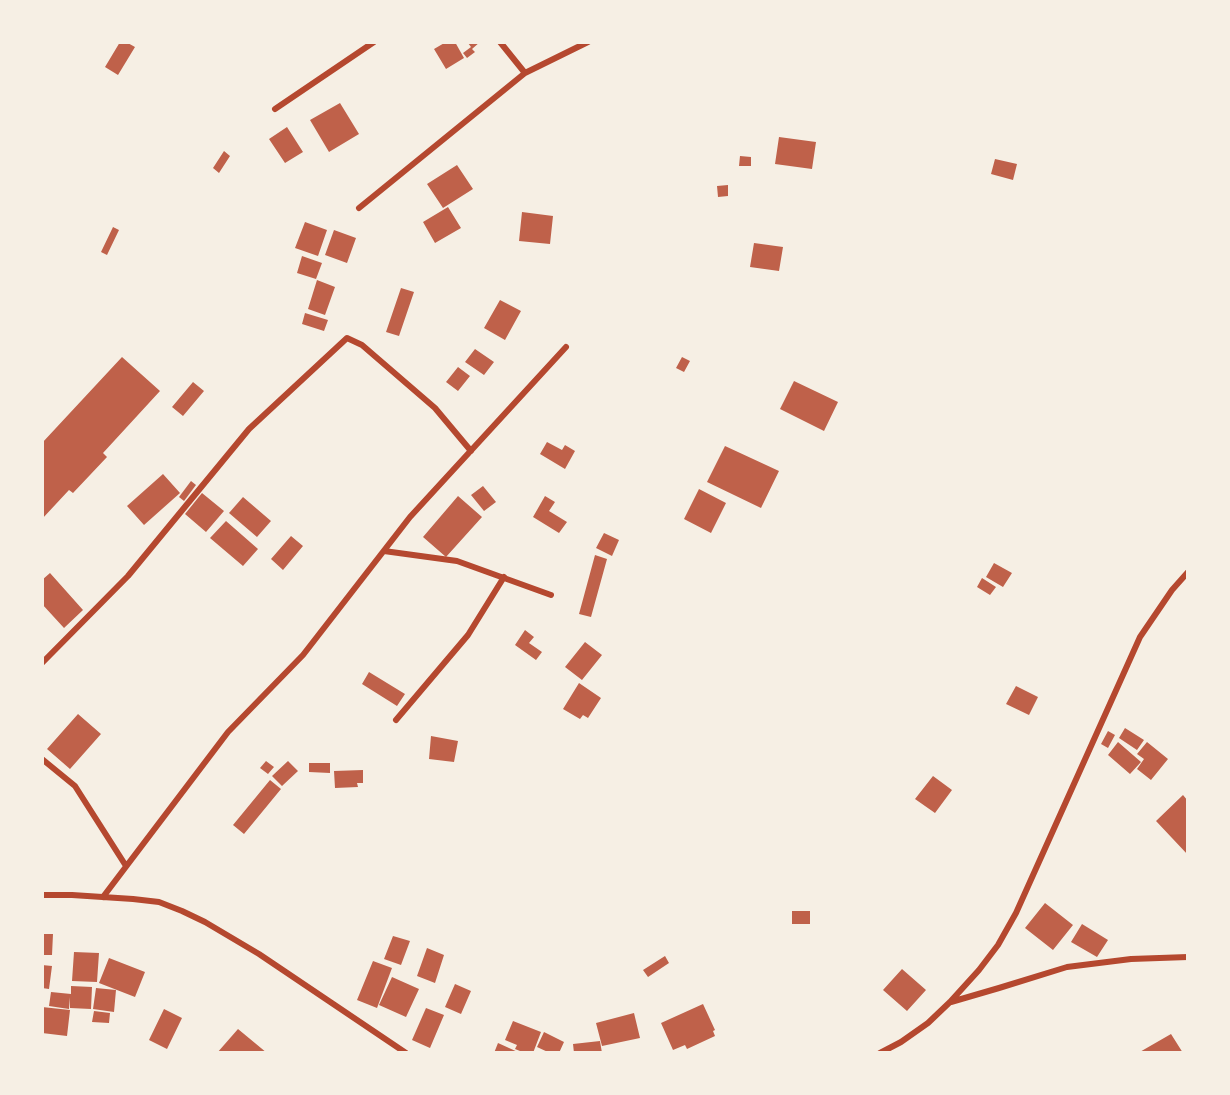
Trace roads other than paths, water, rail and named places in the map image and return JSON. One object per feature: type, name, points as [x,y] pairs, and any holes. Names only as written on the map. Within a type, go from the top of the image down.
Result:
[{"type":"street","points":[[275,109],[374,42]]},
{"type":"street","points":[[500,42],[525,74]]},
{"type":"street","points":[[359,208],[525,74],[588,42]]},
{"type":"street","points":[[42,663],[128,576],[249,429],[346,338],[362,345],[435,408],[471,451]]},
{"type":"street","points":[[104,897],[228,732],[303,655],[411,517],[566,347]]},
{"type":"street","points":[[384,551],[457,561],[551,595]]},
{"type":"street","points":[[880,1053],[928,1023],[979,970],[998,945],[1016,913],[1140,637],[1172,590],[1188,572]]},
{"type":"street","points":[[396,720],[468,635],[504,578]]},
{"type":"street","points":[[42,759],[75,786],[126,866]]},
{"type":"street","points":[[42,895],[159,902],[182,911],[259,954],[406,1053]]},
{"type":"street","points":[[950,1002],[1066,967],[1131,959],[1188,957]]}]
